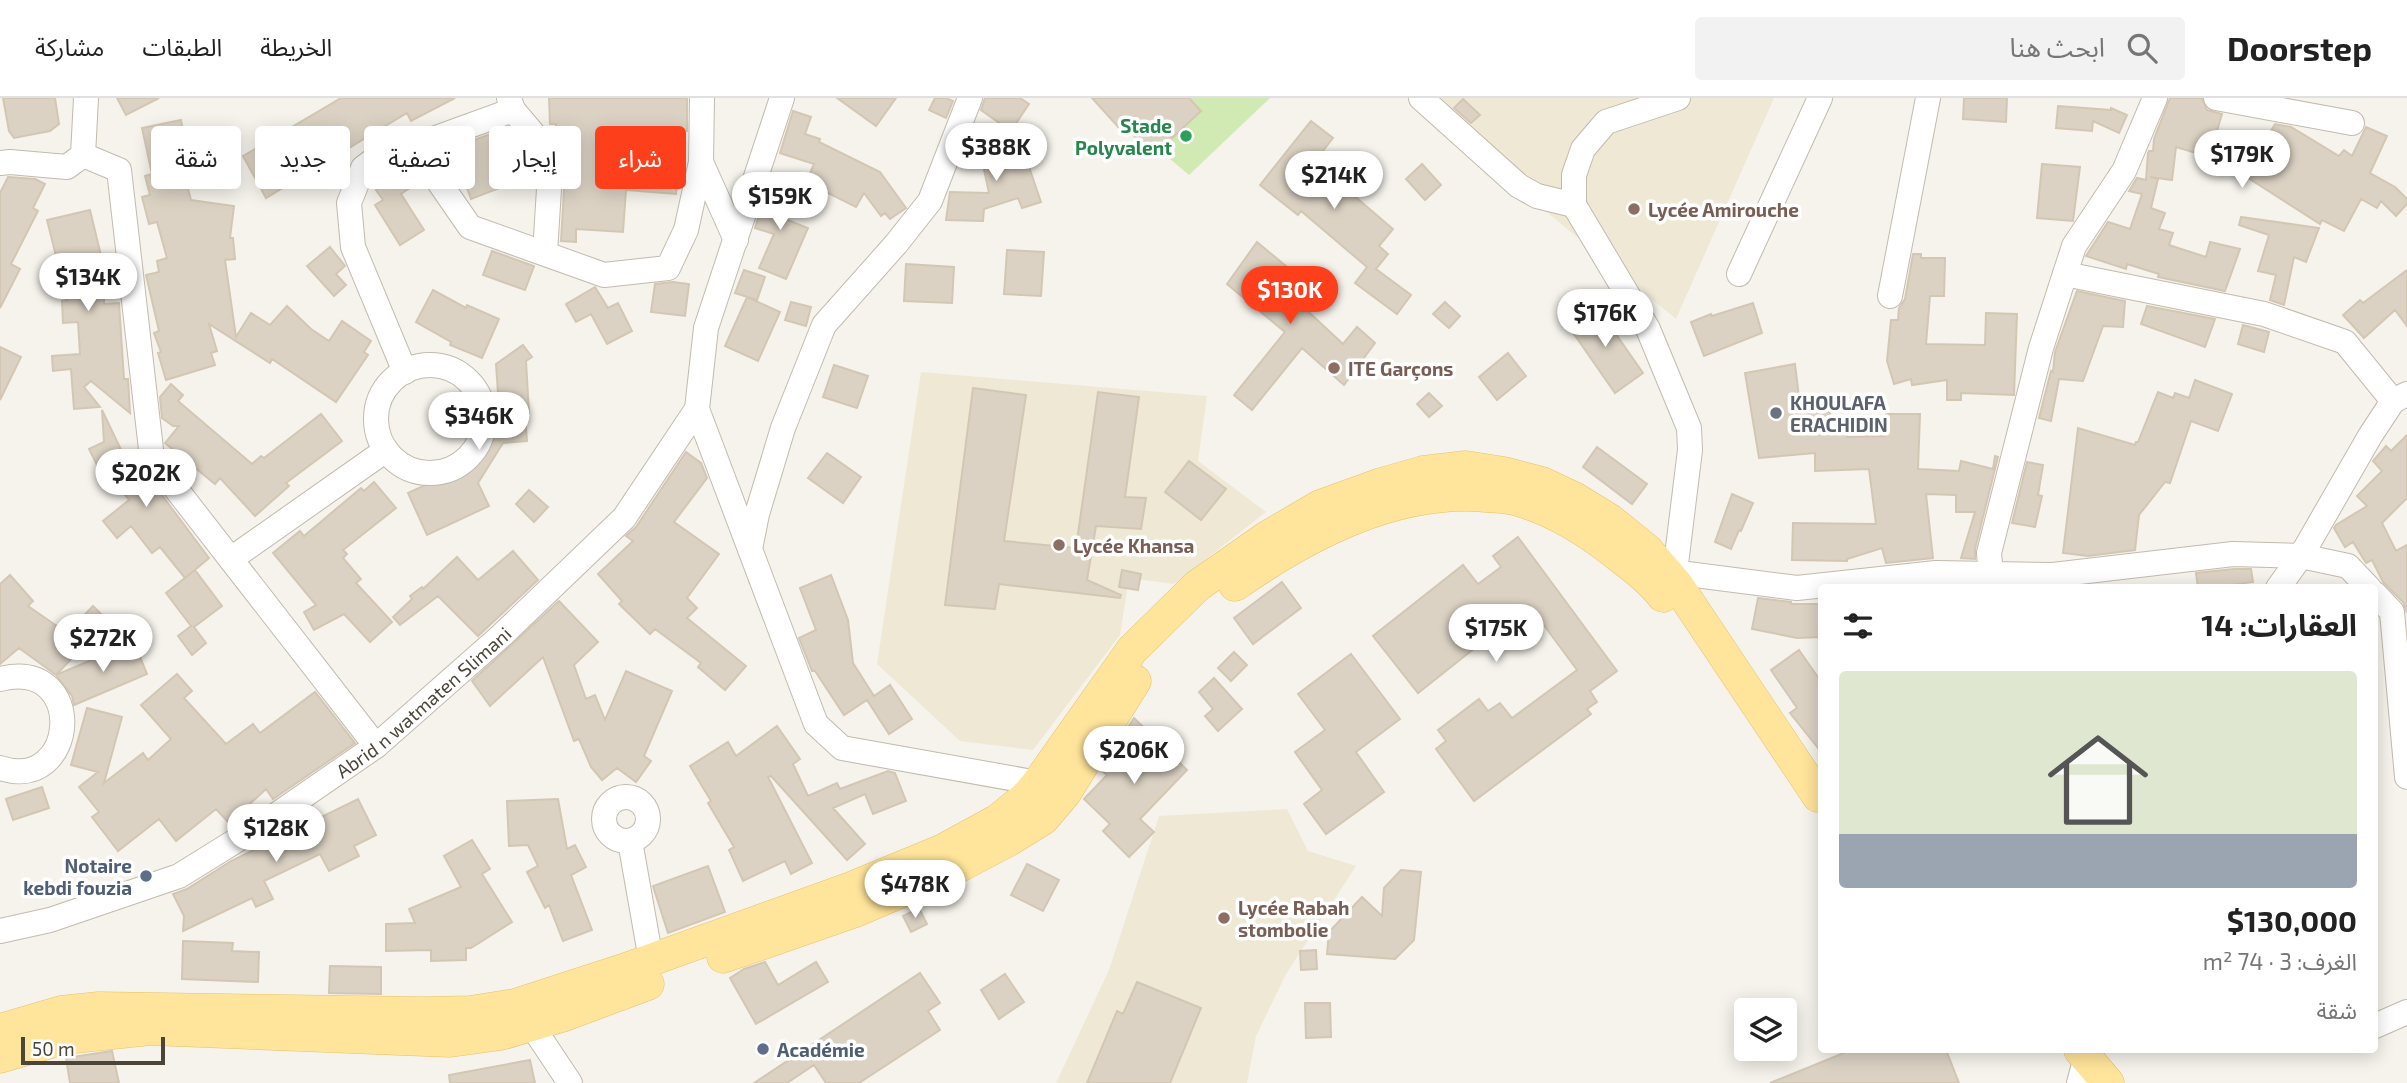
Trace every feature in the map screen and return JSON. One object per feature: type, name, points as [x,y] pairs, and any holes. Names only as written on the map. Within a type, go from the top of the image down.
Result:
[{"type":"main road","points":[[0,1030],[61,1013],[99,1008],[525,1015],[853,912],[952,870],[1043,819],[1051,788],[1164,645],[1203,607],[1259,568],[1349,520],[1397,505],[1447,495],[1516,499],[1570,523],[1662,574],[1659,591],[1818,794]]},
{"type":"main road","points":[[0,1056],[65,1038],[150,1029],[450,1041],[501,1034],[525,1015],[651,960],[851,888],[943,850],[998,820],[1025,798],[1051,788]]},
{"type":"main road","points":[[2082,1063],[2108,1083]]},
{"type":"street","points":[[0,163],[68,167],[83,155],[86,98]]},
{"type":"street","points":[[444,189],[470,226],[604,275],[668,268],[686,230],[701,162],[702,98]]},
{"type":"street","points":[[782,98],[706,328],[698,409],[816,724],[842,748],[1051,788]]},
{"type":"street","points":[[750,549],[757,514],[783,428],[824,325],[930,201],[970,98]]},
{"type":"street","points":[[1421,98],[1519,186],[1537,196],[1574,205]]},
{"type":"street","points":[[1678,98],[1606,122],[1584,149],[1574,175],[1574,205],[1648,329],[1689,428],[1690,450],[1662,574],[1797,588],[1818,586]]},
{"type":"street","points":[[1739,274],[1820,98]]},
{"type":"street","points":[[1890,296],[1928,98]]},
{"type":"street","points":[[1991,574],[1989,553],[2041,348],[2074,246],[2124,170],[2155,98]]},
{"type":"street","points":[[2216,98],[2352,123]]},
{"type":"street","points":[[460,126],[511,104],[536,137],[549,189],[545,253]]},
{"type":"street","points":[[83,155],[119,170],[152,458],[376,746]]},
{"type":"street","points":[[701,162],[736,240]]},
{"type":"street","points":[[364,167],[349,203],[354,247],[405,372]]},
{"type":"street","points":[[2065,274],[2264,314],[2345,342],[2400,398],[2370,436],[2301,556],[2281,584]]},
{"type":"street","points":[[427,365],[444,367],[460,374],[472,385],[481,401],[484,420],[480,438],[471,454],[457,466],[439,472],[421,472],[403,466],[386,450],[376,424],[377,406],[384,390],[395,377],[427,365]]},
{"type":"street","name":"Abrid n watmaten Slimani","points":[[0,931],[50,920],[179,876],[266,822],[376,746],[502,635],[624,518],[698,409]]},
{"type":"street","points":[[231,559],[386,450]]},
{"type":"street","points":[[1834,584],[1936,573],[2053,575],[2233,554],[2301,556],[2348,565],[2365,584]]},
{"type":"street","points":[[2378,597],[2392,612],[2407,777]]},
{"type":"street","points":[[0,679],[22,677],[45,685],[56,696],[63,711],[64,727],[56,750],[39,766],[24,771],[0,768]]},
{"type":"street","points":[[630,841],[651,960]]},
{"type":"street","points":[[2378,1025],[2407,1012]]},
{"type":"street","points":[[525,1015],[570,1083]]},
{"type":"shaded area","name":"Lycée Amirouche","points":[[1409,98],[1774,98],[1676,319]]},
{"type":"shaded area","name":"Lycée Khansa","points":[[921,372],[1207,396],[1198,461],[1266,512],[1174,584],[1129,578],[1120,635],[1033,750],[960,741],[877,664]]},
{"type":"shaded area","name":"Lycée Rabah stombolie","points":[[1287,809],[1308,851],[1356,866],[1286,974],[1256,1036],[1247,1083],[1056,1083],[1109,970],[1159,816]]},
{"type":"green space","name":"Stade Polyvalent","points":[[1098,98],[1270,98],[1189,175]]},
{"type":"building","points":[[3,98],[55,98],[59,124],[50,131],[14,138],[9,131]]},
{"type":"building","points":[[117,98],[159,98],[126,115]]},
{"type":"building","points":[[341,98],[455,98],[411,121],[407,113],[385,126],[364,126],[364,139],[350,147],[350,126],[294,126]]},
{"type":"building","points":[[549,98],[687,98],[687,131],[686,126],[595,126],[595,189],[677,189],[676,194],[626,190],[623,232],[576,229],[576,242],[561,241],[564,189],[581,189],[581,126],[550,124]]},
{"type":"building","points":[[837,98],[896,98],[876,126]]},
{"type":"building","points":[[935,98],[953,101],[946,118],[929,110]]},
{"type":"building","points":[[985,98],[1020,98],[1029,104],[1011,131],[981,110]]},
{"type":"building","points":[[1092,98],[1189,98],[1201,111],[1153,156],[1125,126],[1121,130]]},
{"type":"building","points":[[1964,98],[2007,98],[2006,122],[1963,119]]},
{"type":"building","points":[[2170,98],[2202,98],[2207,110],[2222,114],[2217,131],[2243,138],[2260,149],[2275,124],[2291,127],[2339,156],[2344,150],[2352,156],[2366,127],[2387,136],[2370,173],[2395,187],[2407,199],[2407,204],[2396,216],[2381,201],[2377,208],[2361,199],[2344,231],[2322,220],[2320,224],[2220,160],[2176,147],[2172,180],[2150,177],[2158,179],[2151,208],[2165,213],[2159,229],[2173,233],[2169,245],[2206,257],[2210,242],[2240,249],[2225,291],[2158,277],[2159,274],[2127,264],[2126,269],[2086,256],[2108,222],[2130,229],[2142,194],[2129,191],[2137,178],[2146,180],[2148,153],[2153,151],[2154,139]]},
{"type":"building","points":[[1463,99],[1480,115],[1471,123],[1454,108]]},
{"type":"building","points":[[2058,106],[2111,108],[2127,115],[2119,133],[2093,121],[2092,131],[2056,128]]},
{"type":"building","points":[[793,111],[811,117],[805,134],[820,139],[819,142],[880,172],[906,208],[890,219],[885,213],[881,216],[864,193],[856,207],[806,182],[814,164],[780,153]]},
{"type":"building","points":[[181,120],[182,126],[152,126]]},
{"type":"building","points":[[1311,121],[1333,138],[1319,156],[1335,168],[1330,175],[1393,229],[1379,246],[1388,254],[1376,269],[1411,295],[1397,314],[1355,283],[1367,267],[1301,211],[1298,215],[1260,185]]},
{"type":"building","points":[[151,126],[151,169],[142,128]]},
{"type":"building","points":[[489,134],[489,189],[497,189],[471,199],[467,189],[475,189],[475,140]]},
{"type":"building","points":[[1017,138],[1023,166],[1028,164],[1041,202],[1022,208],[1018,198],[984,209],[983,221],[946,220],[950,192],[989,193],[979,146]]},
{"type":"building","points":[[255,149],[255,178],[243,156]]},
{"type":"building","points":[[1422,164],[1441,185],[1425,200],[1406,179]]},
{"type":"building","points":[[2042,164],[2080,167],[2073,221],[2037,218]]},
{"type":"building","points":[[151,174],[151,189],[188,189],[191,200],[234,206],[230,238],[233,238],[235,259],[225,260],[236,337],[251,313],[270,325],[287,306],[311,329],[329,341],[342,321],[371,341],[364,352],[368,355],[336,402],[272,359],[270,363],[209,324],[217,351],[211,353],[215,365],[166,380],[154,333],[159,331],[146,275],[159,272],[157,261],[167,258],[157,222],[149,224],[142,197],[150,195],[145,176]]},
{"type":"building","points":[[8,177],[35,179],[45,184],[33,208],[38,211],[11,264],[20,269],[0,308],[0,193]]},
{"type":"building","points":[[769,184],[794,192],[785,219],[808,228],[786,279],[759,268],[774,234],[755,228]]},
{"type":"building","points":[[261,189],[281,189],[266,198]]},
{"type":"building","points":[[408,189],[401,194],[424,230],[400,245],[375,205],[383,200],[376,190]]},
{"type":"building","points":[[90,210],[104,268],[104,304],[119,303],[124,379],[128,379],[130,413],[91,381],[84,387],[100,407],[74,409],[71,369],[53,371],[52,356],[80,354],[78,322],[63,323],[62,301],[67,300],[47,220]]},
{"type":"building","points":[[2241,217],[2319,228],[2306,262],[2294,257],[2284,305],[2270,300],[2276,275],[2258,271],[2269,235],[2239,225]]},
{"type":"building","points":[[1257,242],[1310,286],[1298,302],[1343,344],[1357,327],[1375,343],[1344,385],[1302,348],[1252,410],[1234,395],[1285,332],[1227,284]]},
{"type":"building","points":[[330,247],[345,266],[336,274],[346,285],[334,296],[307,266]]},
{"type":"building","points":[[1007,250],[1044,252],[1041,296],[1004,294]]},
{"type":"building","points":[[492,251],[534,266],[525,290],[483,275]]},
{"type":"building","points":[[1913,254],[1921,254],[1921,258],[1945,258],[1944,296],[1930,296],[1926,344],[1985,345],[1986,313],[2017,314],[2014,395],[1961,393],[1961,400],[1947,400],[1947,380],[1912,385],[1911,379],[1894,384],[1887,361],[1891,320],[1898,320],[1899,308],[1905,299]]},
{"type":"building","points":[[906,264],[954,267],[952,303],[904,301]]},
{"type":"building","points":[[744,270],[765,277],[757,300],[735,293]]},
{"type":"building","points":[[2407,270],[2407,326],[2395,310],[2364,338],[2343,315],[2360,300],[2363,303]]},
{"type":"building","points":[[655,284],[689,284],[685,316],[651,312]]},
{"type":"building","points":[[595,287],[608,308],[618,303],[632,331],[607,344],[591,314],[576,322],[566,304]]},
{"type":"building","points":[[433,290],[466,308],[467,305],[499,319],[482,358],[450,345],[451,342],[416,322]]},
{"type":"building","points":[[2077,291],[2125,301],[2123,327],[2103,326],[2083,381],[2059,379],[2051,421],[2039,418],[2051,371],[2053,372],[2055,352]]},
{"type":"building","points":[[747,297],[780,312],[758,361],[725,346]]},
{"type":"building","points":[[791,302],[811,307],[806,326],[785,320]]},
{"type":"building","points":[[1445,302],[1460,316],[1449,328],[1433,314]]},
{"type":"building","points":[[1753,303],[1762,333],[1704,356],[1691,322]]},
{"type":"building","points":[[1595,304],[1643,373],[1615,393],[1567,324]]},
{"type":"building","points":[[2147,306],[2215,319],[2205,347],[2141,324]]},
{"type":"building","points":[[2243,325],[2269,332],[2264,352],[2238,344]]},
{"type":"building","points":[[523,345],[532,357],[526,361],[529,413],[525,413],[527,441],[503,443],[478,483],[489,506],[427,535],[408,493],[473,463],[489,437],[487,409],[499,408],[496,364]]},
{"type":"building","points":[[0,347],[21,357],[0,400]]},
{"type":"building","points":[[1508,353],[1526,376],[1497,400],[1479,377]]},
{"type":"building","points":[[1795,364],[1799,397],[1829,396],[1830,401],[1796,411],[1830,412],[1830,431],[1847,430],[1847,437],[1885,436],[1886,414],[1920,414],[1918,469],[1959,471],[1961,461],[1993,469],[1995,456],[1998,457],[1975,549],[1975,559],[1961,558],[1975,512],[1956,512],[1956,495],[1926,494],[1933,558],[1886,563],[1882,548],[1847,561],[1792,560],[1793,523],[1876,524],[1869,469],[1815,471],[1815,453],[1759,458],[1745,373]]},
{"type":"building","points":[[834,365],[868,376],[857,408],[823,397]]},
{"type":"building","points":[[2195,380],[2232,394],[2218,431],[2191,421],[2170,483],[2165,482],[2139,515],[2135,550],[2088,556],[2063,553],[2078,428],[2135,445],[2158,392],[2173,398],[2175,393],[2189,398]]},
{"type":"building","points":[[171,384],[183,395],[178,401],[252,464],[261,456],[264,458],[321,414],[342,441],[286,483],[289,486],[255,516],[220,478],[215,484],[165,443],[179,426],[173,426],[162,418],[160,397]]},
{"type":"building","points":[[973,388],[1026,395],[1004,541],[1076,548],[1098,392],[1139,397],[1125,497],[1146,498],[1141,529],[1096,526],[1087,580],[1121,595],[1120,598],[999,584],[995,609],[945,605]]},
{"type":"building","points":[[1429,393],[1442,406],[1429,417],[1417,404]]},
{"type":"building","points":[[102,410],[135,479],[143,470],[209,558],[185,578],[160,547],[152,553],[131,526],[117,538],[103,521],[129,500],[110,476],[104,479],[89,449],[104,442]]},
{"type":"building","points":[[2407,435],[2407,498],[2382,523],[2396,551],[2407,545],[2407,613],[2403,602],[2383,582],[2372,560],[2366,563],[2353,542],[2345,547],[2334,528],[2367,506],[2357,496],[2382,471],[2373,461],[2386,446],[2391,451]]},
{"type":"building","points":[[1597,447],[1647,484],[1632,504],[1583,467]]},
{"type":"building","points":[[686,452],[701,463],[707,478],[674,522],[719,554],[687,598],[697,608],[687,618],[746,666],[725,690],[698,667],[701,663],[655,629],[650,634],[619,604],[622,601],[598,574],[633,541],[626,536],[636,527]]},
{"type":"building","points":[[827,453],[861,477],[843,503],[808,478]]},
{"type":"building","points":[[1189,461],[1226,489],[1201,520],[1165,492]]},
{"type":"building","points":[[2027,462],[2043,465],[2038,495],[2042,496],[2035,527],[2012,523]]},
{"type":"building","points":[[374,482],[396,508],[343,550],[347,554],[343,558],[361,579],[356,583],[392,622],[370,642],[344,614],[314,630],[304,612],[316,605],[273,553],[300,531],[304,536],[361,488],[364,491]]},
{"type":"building","points":[[529,490],[548,507],[534,522],[516,504]]},
{"type":"building","points":[[1732,494],[1753,503],[1731,549],[1715,542]]},
{"type":"building","points":[[1518,537],[1617,671],[1590,691],[1597,702],[1587,709],[1591,714],[1474,801],[1436,749],[1446,741],[1438,730],[1479,699],[1488,711],[1500,703],[1512,718],[1577,670],[1529,605],[1418,693],[1373,636],[1463,565],[1478,584],[1501,567],[1493,556]]},
{"type":"building","points":[[513,551],[538,580],[478,636],[438,596],[400,625],[393,617],[412,599],[410,596],[422,587],[423,589],[457,557],[478,580]]},
{"type":"building","points":[[2251,569],[2253,582],[2197,584],[2196,573]]},
{"type":"building","points":[[195,570],[222,606],[194,627],[206,643],[192,655],[178,636],[191,626],[166,593]]},
{"type":"building","points":[[1122,570],[1141,574],[1138,590],[1119,587]]},
{"type":"building","points":[[10,575],[33,601],[28,606],[67,633],[93,606],[108,621],[56,675],[19,648],[0,664],[0,584]]},
{"type":"building","points":[[831,575],[848,620],[853,663],[874,696],[890,685],[912,719],[889,734],[867,700],[844,715],[815,671],[812,671],[799,638],[816,630],[800,588]]},
{"type":"building","points":[[1282,582],[1301,608],[1253,644],[1234,618]]},
{"type":"building","points":[[1758,598],[1791,604],[1818,604],[1818,637],[1797,638],[1752,629]]},
{"type":"building","points":[[559,601],[598,642],[574,665],[586,699],[595,695],[605,720],[626,671],[672,691],[644,756],[651,761],[636,782],[617,768],[602,780],[591,767],[579,739],[574,741],[543,657],[490,706],[472,681]]},
{"type":"building","points":[[134,642],[147,674],[74,705],[72,696],[56,675]]},
{"type":"building","points":[[1799,650],[1818,677],[1818,748],[1790,713],[1797,708],[1771,670]]},
{"type":"building","points":[[1234,652],[1247,665],[1231,681],[1218,668]]},
{"type":"building","points":[[1351,654],[1400,719],[1356,752],[1384,792],[1326,834],[1304,804],[1322,790],[1295,752],[1325,730],[1298,694]]},
{"type":"building","points":[[177,674],[192,691],[184,698],[226,744],[253,724],[260,733],[315,692],[355,743],[273,799],[266,789],[229,823],[216,809],[176,841],[159,819],[118,851],[92,817],[99,812],[79,787],[98,772],[71,765],[87,708],[122,717],[104,783],[143,753],[148,760],[171,739],[141,705]]},
{"type":"building","points":[[1214,678],[1242,709],[1218,731],[1205,716],[1213,709],[1199,692]]},
{"type":"building","points":[[1134,718],[1187,770],[1140,819],[1154,832],[1129,857],[1103,831],[1110,824],[1084,799],[1107,775],[1101,770]]},
{"type":"building","points":[[777,726],[800,759],[793,764],[808,796],[837,783],[840,789],[888,771],[895,773],[906,801],[873,814],[865,794],[833,808],[865,844],[847,860],[771,776],[768,777],[812,863],[791,874],[785,861],[743,881],[729,850],[734,847],[690,766],[728,742],[736,756]]},
{"type":"building","points":[[42,787],[49,808],[13,820],[6,799]]},
{"type":"building","points":[[358,799],[376,835],[354,846],[359,856],[329,871],[320,854],[264,881],[273,899],[256,907],[252,898],[183,931],[184,916],[173,894],[187,889],[231,861]]},
{"type":"building","points":[[558,799],[567,849],[575,845],[586,867],[571,875],[592,930],[563,941],[549,905],[545,908],[527,872],[538,866],[528,845],[509,846],[507,801]]},
{"type":"building","points":[[472,840],[490,869],[482,874],[512,922],[471,948],[466,948],[466,960],[431,961],[431,950],[386,951],[386,924],[415,923],[409,909],[461,887],[444,856]]},
{"type":"building","points":[[1027,864],[1059,880],[1043,911],[1011,895]]},
{"type":"building","points":[[708,866],[725,912],[668,933],[653,886]]},
{"type":"building","points":[[1401,870],[1421,872],[1414,940],[1395,959],[1327,954],[1329,932],[1362,897],[1382,916],[1384,888]]},
{"type":"building","points":[[919,908],[927,924],[911,932],[903,916]]},
{"type":"building","points":[[183,941],[233,943],[232,951],[259,952],[258,982],[182,979]]},
{"type":"building","points":[[1316,950],[1317,969],[1301,970],[1300,951]]},
{"type":"building","points":[[765,962],[778,985],[816,962],[828,982],[756,1024],[730,978],[744,969]]},
{"type":"building","points":[[330,966],[381,967],[381,994],[329,993]]},
{"type":"building","points":[[920,973],[940,1003],[928,1011],[940,1030],[859,1083],[826,1083],[814,1065],[787,1083],[754,1083]]},
{"type":"building","points":[[1005,974],[1024,1002],[999,1019],[981,990]]},
{"type":"building","points":[[1137,982],[1201,1008],[1170,1083],[1087,1083],[1117,1011],[1123,1014]]},
{"type":"building","points":[[1305,1003],[1330,1003],[1331,1037],[1306,1038]]},
{"type":"building","points":[[112,1051],[119,1083],[70,1083],[66,1058]]},
{"type":"building","points":[[1844,1053],[1947,1053],[1959,1083],[1770,1083]]},
{"type":"building","points":[[530,1060],[535,1083],[450,1083],[449,1075]]},
{"type":"place","name":"Stade Polyvalent","points":[[1186,136]]},
{"type":"place","name":"Lycée Amirouche","points":[[1634,209]]},
{"type":"place","name":"ITE Garçons","points":[[1334,368]]},
{"type":"place","name":"KHOULAFA ERACHIDIN","points":[[1776,413]]},
{"type":"place","name":"Lycée Khansa","points":[[1059,545]]},
{"type":"place","name":"Notaire kebdi fouzia","points":[[146,876]]},
{"type":"place","name":"Lycée Rabah stombolie","points":[[1224,918]]},
{"type":"place","name":"Académie","points":[[763,1049]]}]
